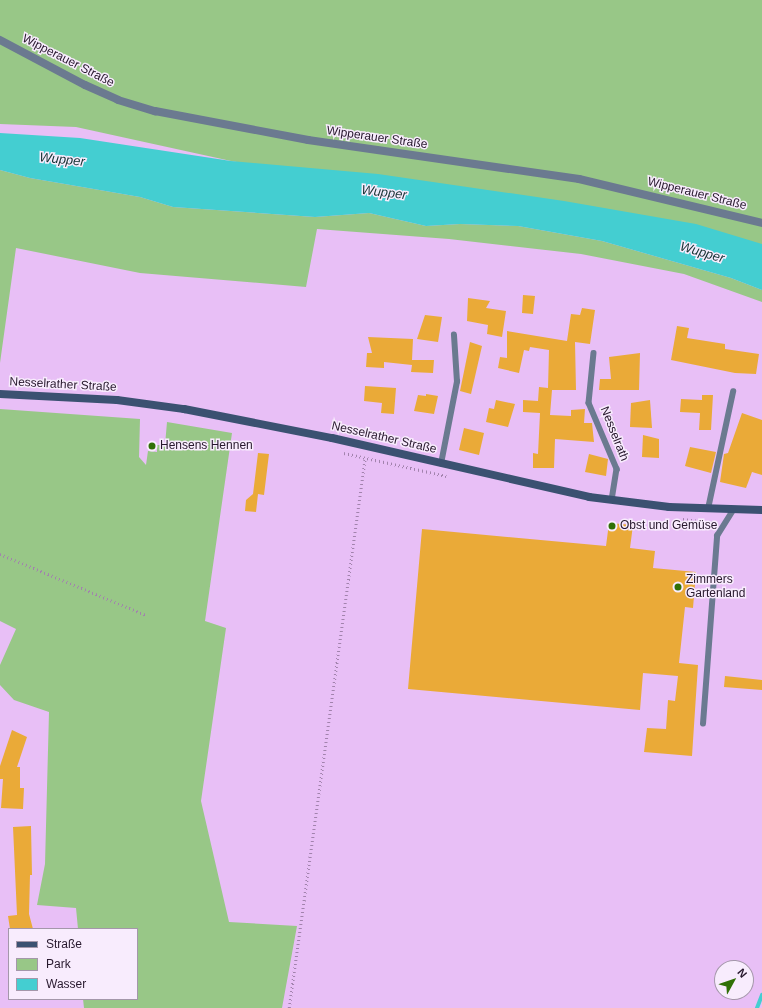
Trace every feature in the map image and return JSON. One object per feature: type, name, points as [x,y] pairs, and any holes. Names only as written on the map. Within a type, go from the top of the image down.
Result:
[{"type":"main road","name":"Nesselrather Straße","points":[[0,394],[116,400],[184,409],[612,500],[708,509],[762,510]]},
{"type":"street","name":"Wipperauer Straße","points":[[0,40],[85,85],[118,100],[155,111],[308,140],[579,179],[762,223]]},
{"type":"lane","points":[[441,464],[457,382],[454,335]]},
{"type":"lane","name":"Nesselrath","points":[[594,353],[589,403],[617,469],[612,500]]},
{"type":"lane","points":[[708,509],[733,392]]},
{"type":"lane","points":[[703,724],[717,536],[733,510]]},
{"type":"path","points":[[343,452],[448,477]]},
{"type":"path","points":[[289,1008],[365,458]]},
{"type":"path","points":[[681,519],[725,523]]},
{"type":"path","points":[[0,554],[146,615]]},
{"type":"green space","points":[[0,0],[762,0],[762,251],[231,161],[76,127],[0,124]]},
{"type":"green space","points":[[0,170],[30,178],[140,197],[173,207],[315,217],[369,213],[426,226],[460,224],[518,226],[602,241],[731,278],[762,290],[762,302],[684,274],[581,254],[449,239],[317,229],[306,287],[140,273],[16,248],[0,363]]},
{"type":"green space","points":[[0,409],[140,419],[139,457],[146,465],[148,451],[157,452],[157,445],[165,445],[167,422],[232,433],[205,621],[226,628],[201,801],[229,922],[297,926],[282,1008],[84,1008],[83,1000],[138,1000],[138,928],[78,928],[76,908],[37,905],[45,864],[49,712],[14,700],[0,685],[0,665],[16,629],[0,621]]},
{"type":"water","name":"Wupper","points":[[0,133],[80,138],[231,161],[378,174],[564,201],[696,224],[762,244],[762,290],[731,278],[602,241],[518,226],[460,224],[426,226],[369,213],[315,217],[173,207],[140,197],[30,178],[0,170]]},
{"type":"building","points":[[523,295],[535,296],[533,314],[522,313]]},
{"type":"building","points":[[468,298],[490,301],[486,308],[506,311],[502,337],[487,334],[488,325],[467,321]]},
{"type":"building","points":[[582,308],[595,310],[590,344],[575,342],[576,390],[552,390],[550,415],[571,416],[571,410],[585,409],[584,423],[592,423],[594,442],[555,439],[554,468],[533,468],[533,453],[538,454],[540,413],[523,412],[523,400],[538,401],[539,387],[548,388],[549,350],[530,347],[529,351],[524,350],[519,373],[498,368],[500,357],[507,358],[507,331],[567,341],[571,314],[580,315]]},
{"type":"building","points":[[425,315],[442,317],[438,342],[417,339]]},
{"type":"building","points":[[677,326],[689,328],[687,338],[725,344],[725,349],[759,354],[756,374],[735,373],[671,360]]},
{"type":"building","points":[[368,337],[413,339],[412,360],[434,360],[433,373],[411,372],[412,365],[384,362],[384,368],[366,367],[367,353],[372,353]]},
{"type":"building","points":[[470,342],[482,346],[471,394],[460,391]]},
{"type":"building","points":[[640,353],[639,390],[599,390],[600,379],[611,379],[609,357]]},
{"type":"building","points":[[365,386],[396,388],[394,414],[381,413],[382,403],[364,401]]},
{"type":"building","points":[[426,394],[438,396],[434,414],[414,411],[418,395],[426,396]]},
{"type":"building","points":[[702,395],[713,395],[711,430],[699,430],[700,413],[680,412],[681,399],[702,400]]},
{"type":"building","points":[[496,400],[515,404],[508,427],[486,422],[489,408],[494,409]]},
{"type":"building","points":[[650,400],[652,428],[630,427],[631,403]]},
{"type":"building","points":[[742,413],[762,420],[762,475],[752,472],[746,488],[720,482],[724,454],[728,453]]},
{"type":"building","points":[[464,428],[484,433],[479,455],[459,450]]},
{"type":"building","points":[[643,435],[659,439],[659,458],[642,457]]},
{"type":"building","points":[[690,447],[716,452],[711,473],[685,466]]},
{"type":"building","points":[[258,453],[269,454],[264,495],[258,494],[256,512],[245,511],[246,500],[253,494]]},
{"type":"building","points":[[589,454],[608,459],[606,476],[585,472]]},
{"type":"building","points":[[609,523],[633,525],[630,548],[655,551],[653,568],[696,572],[693,608],[685,607],[679,663],[698,665],[692,756],[644,752],[647,728],[666,729],[668,700],[675,701],[678,676],[643,673],[640,710],[408,689],[422,529],[606,546]]},
{"type":"building","points":[[725,676],[762,680],[762,690],[724,687]]},
{"type":"building","points":[[12,730],[27,737],[17,767],[20,767],[20,788],[24,788],[23,809],[1,808],[3,779],[0,779],[0,766]]},
{"type":"building","points":[[31,826],[32,875],[30,875],[29,914],[33,928],[10,928],[8,916],[17,915],[13,827]]},
{"type":"waterway","points":[[757,1008],[762,995]]},
{"type":"place","name":"Hensens Hennen","points":[[152,446]]},
{"type":"place","name":"Obst und Gemüse","points":[[612,526]]},
{"type":"place","name":"Zimmers Gartenland","points":[[678,587]]}]
